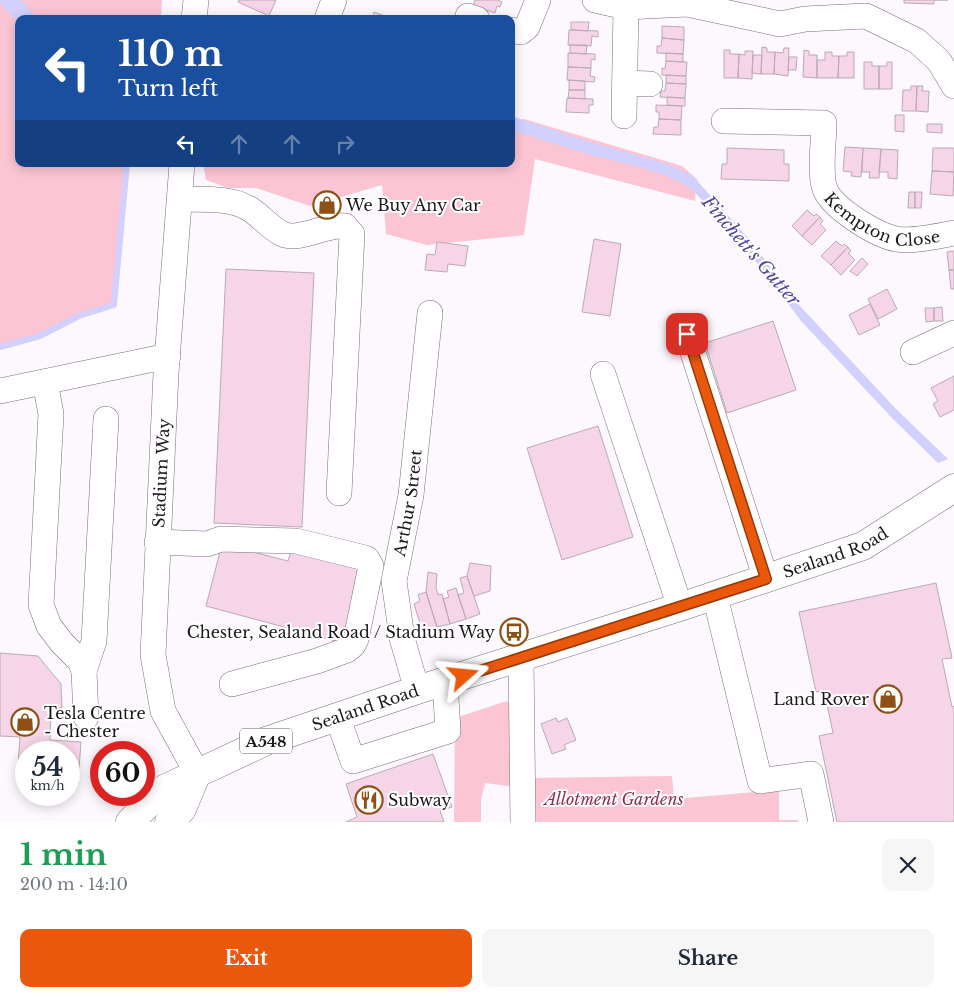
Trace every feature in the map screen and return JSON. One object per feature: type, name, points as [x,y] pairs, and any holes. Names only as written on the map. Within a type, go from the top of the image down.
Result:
[{"type":"main road","name":"Sealand Road","points":[[130,822],[162,790],[266,741],[337,716],[715,596],[863,546],[946,493]]},
{"type":"main road","points":[[169,822],[182,809],[197,773]]},
{"type":"street","points":[[194,15],[196,0]]},
{"type":"street","points":[[328,15],[334,0]]},
{"type":"street","points":[[515,31],[521,32],[527,27],[538,0]]},
{"type":"street","points":[[595,0],[626,7],[687,4],[780,24],[867,8],[918,41],[939,61],[954,86]]},
{"type":"street","points":[[624,116],[626,7]]},
{"type":"street","points":[[625,83],[650,84]]},
{"type":"street","name":"Kempton Close","points":[[724,122],[824,123],[824,151],[812,182],[825,190],[836,204],[855,220],[872,230],[897,239],[954,234]]},
{"type":"street","name":"Stadium Way","points":[[182,167],[168,356],[152,655],[163,711],[197,773]]},
{"type":"street","points":[[180,199],[222,201],[247,207],[272,227],[286,235],[303,234],[337,225],[345,226],[352,234],[339,494]]},
{"type":"street","name":"Arthur Street","points":[[417,690],[402,638],[394,581],[400,560],[411,495],[430,314]]},
{"type":"street","points":[[913,352],[954,333]]},
{"type":"street","points":[[687,334],[766,579]]},
{"type":"street","points":[[0,391],[168,356]]},
{"type":"street","points":[[603,374],[680,607]]},
{"type":"street","points":[[45,382],[51,414],[41,605],[49,626],[62,643],[80,661],[84,671],[86,717]]},
{"type":"street","points":[[84,671],[94,641],[106,419]]},
{"type":"street","points":[[157,542],[207,544],[221,539],[296,541],[367,558],[371,566],[356,639],[353,645],[347,650],[317,661],[232,684]]},
{"type":"street","points":[[365,558],[371,551],[382,550],[400,560]]},
{"type":"street","points":[[715,596],[760,781],[811,774],[821,822]]},
{"type":"street","points":[[521,658],[523,822]]},
{"type":"street","points":[[337,716],[352,761],[448,731],[445,682]]},
{"type":"green space","points":[[0,0],[162,0],[161,15],[15,15],[15,167],[127,167],[114,305],[79,316],[40,336],[0,347]]},
{"type":"green space","points":[[524,119],[682,166],[697,179],[695,201],[535,159],[524,235],[427,245],[386,234],[382,185],[310,206],[256,188],[228,188],[206,180],[204,167],[515,167],[515,120]]},
{"type":"green space","points":[[507,701],[515,710],[515,787],[485,783],[481,800],[481,822],[454,822],[455,718]]},
{"type":"green space","name":"Allotment Gardens","points":[[672,776],[674,799],[779,790],[779,820],[798,820],[798,822],[527,822],[527,778]]},
{"type":"water","points":[[0,0],[21,0],[35,15],[15,15],[15,19],[1,4]]},
{"type":"water","name":"Finchett's Gutter","points":[[515,117],[583,140],[667,164],[693,176],[749,239],[799,305],[896,409],[948,459],[938,463],[893,419],[801,321],[763,270],[693,190],[655,172],[515,131]]},
{"type":"building","points":[[239,0],[276,0],[269,15],[238,2]]},
{"type":"building","points":[[475,0],[497,0],[502,2],[500,7],[497,6],[495,13],[473,6]]},
{"type":"building","points":[[904,0],[934,0],[934,4],[904,3]]},
{"type":"building","points":[[571,22],[589,22],[588,31],[571,30]]},
{"type":"building","points":[[662,26],[684,27],[684,40],[662,38]]},
{"type":"building","points":[[569,30],[598,31],[598,37],[592,36],[591,46],[568,45]]},
{"type":"building","points":[[662,38],[684,40],[683,54],[657,53],[657,46],[661,46]]},
{"type":"building","points":[[570,45],[587,45],[586,54],[570,53]]},
{"type":"building","points":[[762,47],[767,48],[767,52],[775,52],[774,74],[761,74]]},
{"type":"building","points":[[784,48],[789,48],[788,76],[774,74],[775,52],[783,53]]},
{"type":"building","points":[[724,50],[730,50],[730,54],[739,54],[738,78],[724,78]]},
{"type":"building","points":[[804,50],[809,51],[809,55],[817,55],[817,78],[803,77]]},
{"type":"building","points":[[745,51],[753,51],[752,79],[738,78],[739,54],[745,55]]},
{"type":"building","points":[[825,52],[832,52],[832,56],[839,56],[838,78],[817,78],[817,60],[825,60]]},
{"type":"building","points":[[847,52],[854,52],[854,78],[838,78],[839,56],[847,56]]},
{"type":"building","points":[[568,53],[595,54],[595,60],[591,59],[591,68],[568,67]]},
{"type":"building","points":[[666,53],[683,54],[683,62],[666,61]]},
{"type":"building","points":[[753,55],[762,55],[761,74],[752,73]]},
{"type":"building","points":[[789,57],[797,57],[796,70],[788,70]]},
{"type":"building","points":[[666,61],[687,62],[686,76],[662,75],[662,68],[665,69]]},
{"type":"building","points":[[864,62],[872,62],[872,66],[879,66],[879,89],[864,89]]},
{"type":"building","points":[[887,62],[892,62],[892,89],[879,89],[879,66],[887,66]]},
{"type":"building","points":[[568,67],[591,68],[590,76],[595,77],[594,82],[567,80]]},
{"type":"building","points":[[666,75],[686,76],[686,84],[666,83]]},
{"type":"building","points":[[569,80],[585,81],[585,90],[569,90]]},
{"type":"building","points":[[666,83],[686,84],[685,98],[660,97],[661,91],[665,91]]},
{"type":"building","points":[[911,86],[917,86],[916,111],[902,111],[903,90],[911,90]]},
{"type":"building","points":[[917,86],[923,86],[922,91],[929,91],[928,112],[916,111]]},
{"type":"building","points":[[569,90],[585,90],[585,99],[568,98]]},
{"type":"building","points":[[667,97],[685,98],[685,106],[667,105]]},
{"type":"building","points":[[567,98],[593,99],[593,105],[589,105],[589,113],[566,112]]},
{"type":"building","points":[[656,105],[682,106],[681,120],[659,119]]},
{"type":"building","points":[[895,115],[904,115],[904,132],[895,131]]},
{"type":"building","points":[[659,119],[681,120],[681,135],[653,134],[654,127],[658,127]]},
{"type":"building","points":[[927,124],[942,124],[942,133],[927,132]]},
{"type":"building","points":[[845,147],[863,148],[861,177],[851,176],[852,172],[843,171]]},
{"type":"building","points":[[727,148],[784,150],[784,164],[789,164],[789,181],[721,179],[722,164],[727,164]]},
{"type":"building","points":[[863,148],[881,149],[879,178],[869,178],[870,172],[862,172]]},
{"type":"building","points":[[933,148],[954,148],[954,172],[932,171]]},
{"type":"building","points":[[881,149],[898,150],[897,179],[888,178],[888,172],[879,172]]},
{"type":"building","points":[[932,171],[954,172],[953,196],[930,194]]},
{"type":"building","points":[[909,192],[915,192],[915,208],[908,208]]},
{"type":"building","points":[[915,192],[922,192],[921,208],[915,208]]},
{"type":"building","points":[[807,210],[814,216],[816,214],[820,217],[802,236],[792,226]]},
{"type":"building","points":[[820,217],[823,221],[820,224],[826,230],[812,245],[802,236]]},
{"type":"building","points":[[594,239],[621,244],[610,316],[582,312]]},
{"type":"building","points":[[836,241],[842,246],[844,244],[848,247],[831,265],[821,256]]},
{"type":"building","points":[[437,242],[468,246],[465,266],[448,264],[447,272],[425,270],[427,254],[435,255]]},
{"type":"building","points":[[848,247],[851,251],[848,253],[855,260],[841,275],[831,265]]},
{"type":"building","points":[[954,251],[954,270],[949,270],[947,252]]},
{"type":"building","points":[[862,258],[868,264],[857,276],[850,271]]},
{"type":"building","points":[[226,269],[314,273],[302,527],[214,523]]},
{"type":"building","points":[[949,270],[954,270],[954,289],[951,289]]},
{"type":"building","points":[[887,289],[897,309],[878,319],[868,299]]},
{"type":"building","points":[[870,304],[880,325],[859,335],[849,315]]},
{"type":"building","points":[[942,307],[943,321],[934,321],[934,308]]},
{"type":"building","points":[[925,308],[934,308],[934,321],[926,322]]},
{"type":"building","points":[[773,321],[796,390],[727,413],[705,343]]},
{"type":"building","points":[[954,376],[954,410],[940,417],[933,404],[938,401],[931,388]]},
{"type":"building","points":[[598,426],[633,537],[562,560],[527,448]]},
{"type":"building","points":[[222,544],[288,561],[292,548],[364,568],[343,643],[206,606]]},
{"type":"building","points":[[470,563],[491,566],[490,591],[474,596],[467,576]]},
{"type":"building","points":[[428,572],[437,574],[436,587],[438,595],[442,594],[450,624],[437,627],[426,592]]},
{"type":"building","points":[[467,576],[480,614],[466,619],[458,595],[464,593],[460,578]]},
{"type":"building","name":"Land Rover","points":[[936,583],[952,658],[942,659],[952,707],[954,706],[954,822],[837,822],[819,736],[833,733],[824,690],[816,692],[799,612]]},
{"type":"building","points":[[456,588],[466,619],[450,624],[443,599],[449,597],[447,591]]},
{"type":"building","points":[[426,592],[437,627],[423,633],[414,604],[420,601],[418,595]]},
{"type":"building","name":"Tesla Centre - Chester","points":[[0,653],[38,656],[61,684],[62,708],[51,708],[50,740],[66,741],[20,741],[20,737],[0,736]]},
{"type":"building","points":[[556,718],[558,722],[567,718],[576,740],[564,745],[566,749],[552,754],[541,724]]},
{"type":"building","points":[[433,754],[452,807],[440,811],[444,822],[346,822],[357,817],[346,784]]},
{"type":"waterway","points":[[0,347],[40,336],[79,316],[114,305],[127,167]]},
{"type":"place","name":"We Buy Any Car","points":[[327,205]]},
{"type":"place","name":"Chester, Sealand Road / Stadium Way","points":[[514,632]]},
{"type":"place","name":"Land Rover","points":[[888,699]]},
{"type":"place","name":"Tesla Centre - Chester","points":[[25,722]]},
{"type":"place","name":"Subway","points":[[369,800]]},
{"type":"route","points":[[464,676],[766,579],[687,334]]}]
